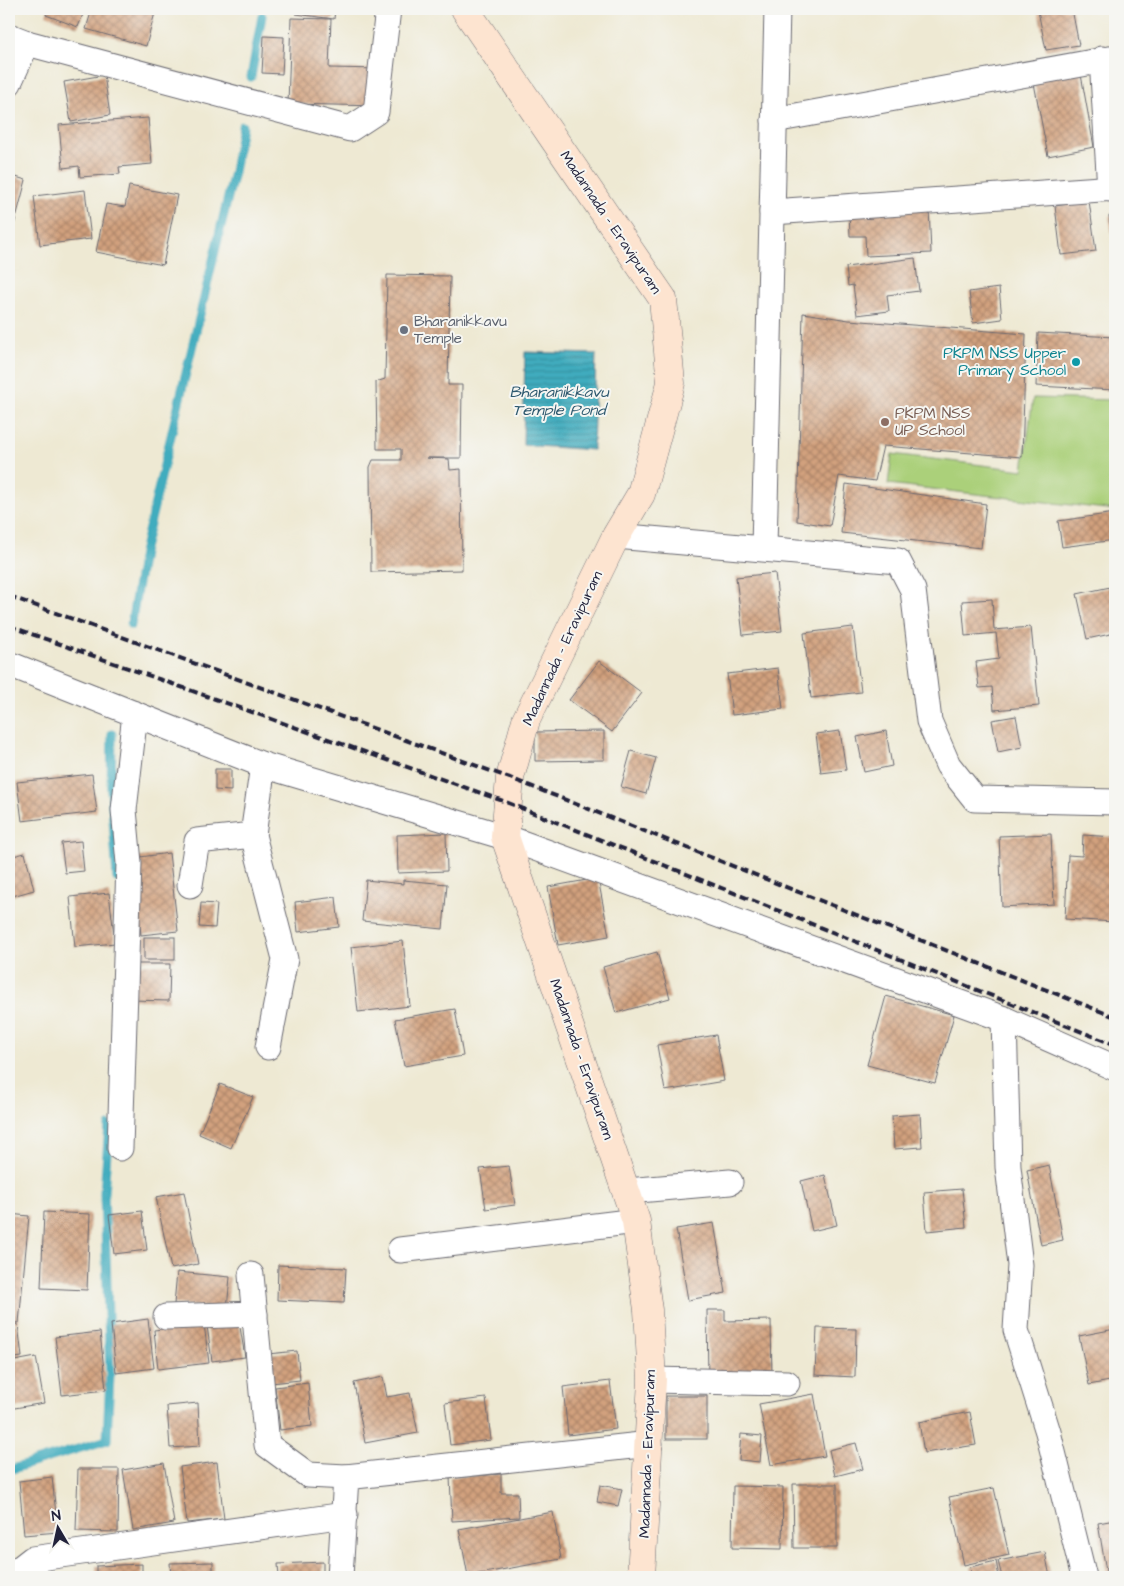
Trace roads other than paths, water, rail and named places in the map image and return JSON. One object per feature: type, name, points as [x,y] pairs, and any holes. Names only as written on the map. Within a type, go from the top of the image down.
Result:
[{"type":"main road","name":"Madannada - Eravipuram","points":[[465,9],[663,299],[671,383],[641,494],[616,536],[526,720],[510,778],[505,837],[636,1221],[648,1310],[652,1380],[649,1410],[650,1444],[641,1577]]},
{"type":"street","points":[[9,83],[18,40],[350,129],[376,112],[388,9]]},
{"type":"street","points":[[764,548],[776,9]]},
{"type":"street","points":[[772,212],[1113,189],[1109,59],[774,120]]},
{"type":"street","points":[[616,536],[898,561],[913,590],[929,721],[948,765],[975,799],[1115,802]]},
{"type":"street","points":[[9,664],[263,765],[505,837],[1004,1019],[1115,1068]]},
{"type":"street","points":[[120,1148],[129,863],[124,810],[135,714]]},
{"type":"street","points":[[263,765],[253,835],[285,960],[268,1047]]},
{"type":"street","points":[[190,885],[198,841],[253,835]]},
{"type":"street","points":[[1004,1019],[1008,1167],[1020,1265],[1016,1330],[1048,1432],[1084,1577]]},
{"type":"street","points":[[627,1191],[730,1182]]},
{"type":"street","points":[[400,1250],[636,1221]]},
{"type":"street","points":[[251,1275],[267,1445],[308,1475],[346,1477],[650,1444]]},
{"type":"street","points":[[166,1317],[255,1314]]},
{"type":"street","points":[[652,1380],[787,1383]]},
{"type":"street","points":[[340,1577],[346,1477]]},
{"type":"street","points":[[9,1577],[32,1559],[345,1514]]},
{"type":"water","name":"Bharanikkavu Temple Pond","points":[[525,352],[596,354],[593,450],[523,445]]},
{"type":"waterway","points":[[251,77],[262,16]]},
{"type":"waterway","points":[[131,625],[143,553],[234,172],[242,126]]},
{"type":"waterway","points":[[112,734],[111,789],[117,878]]},
{"type":"waterway","points":[[9,1470],[107,1440],[110,1375],[104,1193],[109,1126]]},
{"type":"railway","points":[[9,596],[510,778],[1115,1017]]},
{"type":"railway","points":[[9,626],[506,802],[1115,1045]]},
{"type":"place","name":"Bharanikkavu Temple","points":[[404,330]]},
{"type":"place","name":"PKPM NSS Upper Primary School","points":[[1076,362]]},
{"type":"place","name":"PKPM NSS UP School","points":[[885,422]]}]
